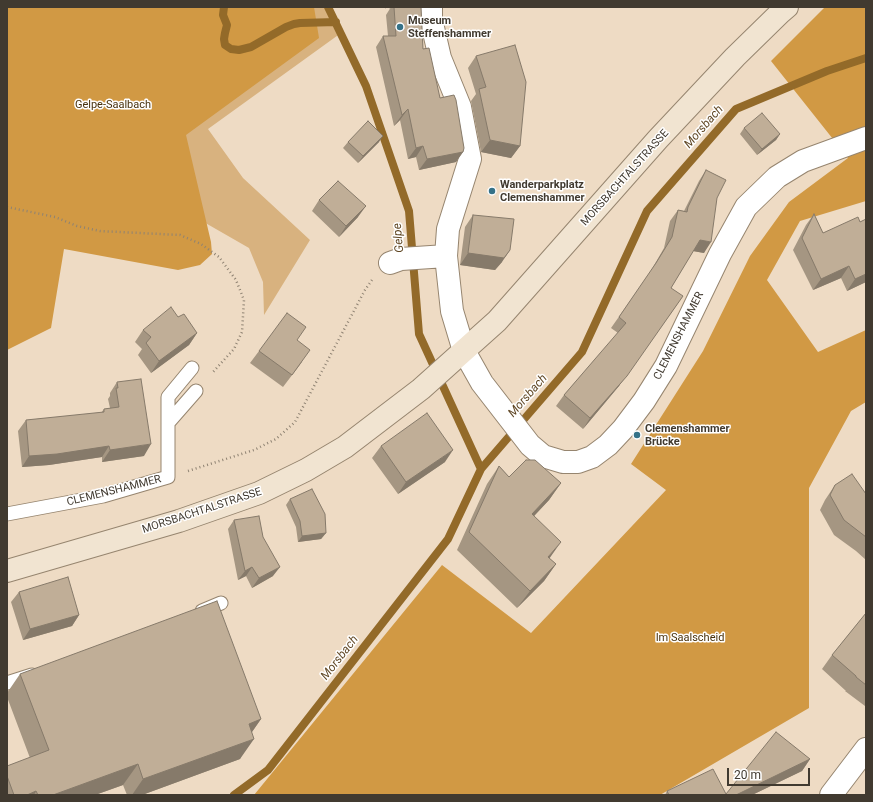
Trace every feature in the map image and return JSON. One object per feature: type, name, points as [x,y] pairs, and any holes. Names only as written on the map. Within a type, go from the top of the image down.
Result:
[{"type":"main road","name":"MORSBACHTALSTRASSE","points":[[7,570],[178,521],[259,493],[306,470],[345,447],[421,389],[498,321],[658,139],[735,57],[787,7]]},
{"type":"street","name":"CLEMENSHAMMER","points":[[431,7],[431,20],[440,58],[460,107],[470,159],[448,229],[446,256],[456,358],[482,383],[530,445],[543,456],[563,462],[578,462],[592,457],[608,445],[623,429],[644,401],[666,366],[720,254],[746,207],[777,177],[803,161],[866,138]]},
{"type":"street","points":[[396,261],[446,256]]},
{"type":"street","points":[[831,795],[866,749]]},
{"type":"lane","name":"CLEMENSHAMMER","points":[[7,514],[103,496],[168,477],[168,397],[192,368]]},
{"type":"lane","points":[[168,423],[196,391]]},
{"type":"lane","points":[[192,614],[221,603]]},
{"type":"lane","points":[[7,684],[45,670]]},
{"type":"path","points":[[385,7],[398,8]]},
{"type":"path","points":[[7,207],[55,216],[77,226],[100,231],[180,235],[201,244],[219,257],[236,280],[244,300],[242,332],[234,348],[196,391]]},
{"type":"path","points":[[168,477],[254,450],[276,439],[295,422],[365,290],[378,271],[396,261]]},
{"type":"green space","name":"Gelpe-Saalbach","points":[[7,7],[328,7],[341,33],[208,129],[243,178],[310,240],[264,315],[263,282],[249,248],[195,217]]},
{"type":"green space","name":"Gelpe-Saalbach","points":[[7,7],[314,7],[319,38],[186,135],[211,242],[212,254],[200,265],[178,270],[64,249],[51,328],[7,350]]},
{"type":"green space","name":"Im Saalscheid","points":[[825,7],[866,7],[866,201],[800,221],[767,280],[818,352],[866,330],[866,402],[851,411],[809,488],[809,708],[660,795],[254,795],[442,565],[531,633],[666,490],[631,464],[703,351],[750,256],[789,202],[848,158],[771,61]]},
{"type":"building","points":[[394,7],[421,7],[423,49],[429,48],[440,98],[454,95],[456,100],[464,148],[463,152],[427,159],[423,146],[416,148],[408,109],[402,115],[383,36],[396,36]]},
{"type":"building","points":[[515,45],[526,82],[520,146],[490,140],[479,89],[486,87],[476,56]]},
{"type":"building","points":[[762,113],[780,134],[762,149],[744,128]]},
{"type":"building","points":[[368,121],[383,136],[363,156],[348,142]]},
{"type":"building","points":[[706,170],[726,180],[717,198],[711,242],[700,240],[671,288],[683,296],[627,376],[590,418],[564,395],[626,323],[619,317],[672,237],[678,210],[687,212]]},
{"type":"building","points":[[338,181],[366,206],[346,226],[319,200]]},
{"type":"building","points":[[814,214],[823,233],[858,217],[860,222],[866,219],[866,274],[855,279],[849,266],[821,279],[802,238]]},
{"type":"building","points":[[473,215],[514,219],[510,250],[504,258],[468,253]]},
{"type":"building","points":[[171,307],[178,317],[184,314],[197,333],[159,361],[146,343],[151,337],[143,330]]},
{"type":"building","points":[[287,313],[306,327],[297,340],[310,350],[292,375],[259,351]]},
{"type":"building","points":[[141,379],[151,444],[110,450],[109,446],[57,454],[29,456],[26,420],[104,412],[104,409],[119,407],[116,388],[118,388],[117,382]]},
{"type":"building","points":[[427,413],[453,450],[406,482],[381,446]]},
{"type":"building","points":[[526,460],[535,460],[561,483],[532,514],[561,542],[548,557],[556,564],[530,591],[469,532],[499,466],[509,477]]},
{"type":"building","points":[[852,474],[866,494],[866,537],[844,520],[830,495],[835,485]]},
{"type":"building","points":[[312,489],[325,514],[326,533],[302,536],[300,521],[290,499]]},
{"type":"building","points":[[259,516],[263,537],[280,567],[259,578],[252,567],[245,571],[234,520]]},
{"type":"building","points":[[68,577],[79,615],[30,629],[19,592]]},
{"type":"building","points":[[217,601],[261,719],[249,724],[254,739],[143,779],[138,764],[53,795],[38,795],[36,791],[27,795],[14,795],[7,776],[7,766],[49,750],[20,674]]},
{"type":"building","points":[[866,613],[866,685],[832,655]]},
{"type":"building","points":[[776,732],[810,759],[736,795],[669,795],[667,791],[713,769],[726,794]]},
{"type":"waterway","points":[[224,7],[223,15],[227,25],[224,39],[225,45],[231,49],[239,50],[251,47],[294,24],[336,22]]},
{"type":"waterway","name":"Gelpe","points":[[328,7],[366,86],[409,211],[419,334],[481,469]]},
{"type":"waterway","name":"Morsbach","points":[[234,795],[268,770],[448,539],[481,469],[582,352],[647,211],[736,109],[827,71],[866,58]]},
{"type":"place","name":"Museum Steffenshammer","points":[[400,27]]},
{"type":"place","name":"Wanderparkplatz Clemenshammer","points":[[492,191]]},
{"type":"place","name":"Clemenshammer Brücke","points":[[637,435]]}]
